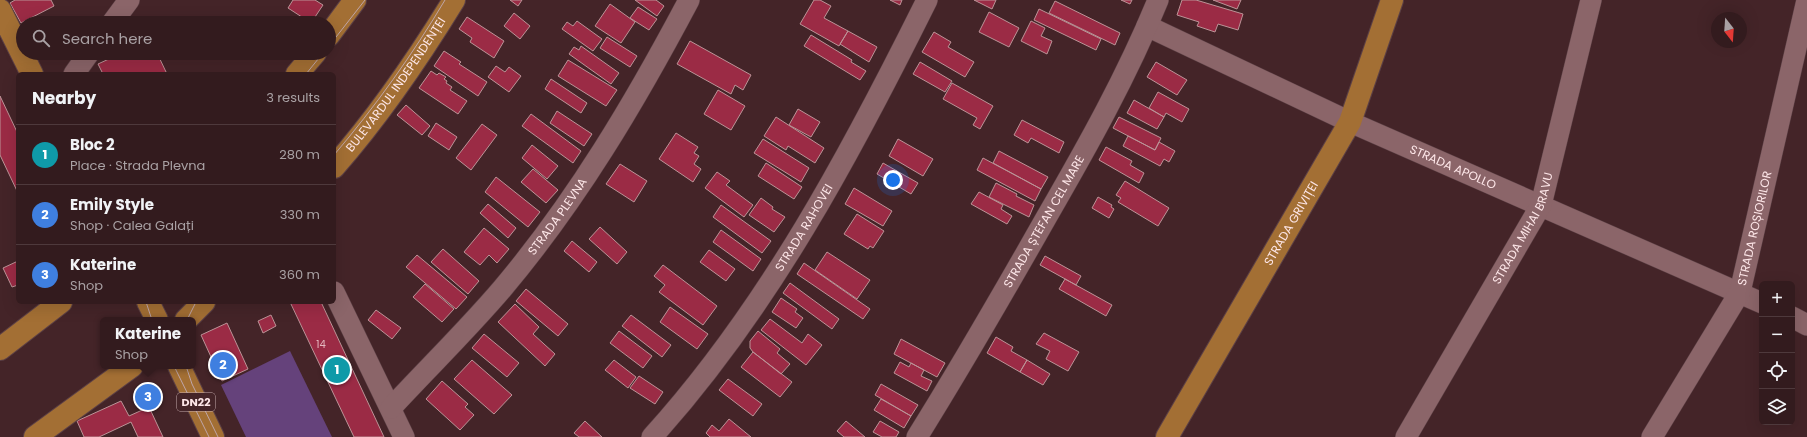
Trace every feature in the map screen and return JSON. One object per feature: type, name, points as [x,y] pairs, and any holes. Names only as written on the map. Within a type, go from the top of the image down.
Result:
[{"type":"main road","points":[[336,26],[355,0]]},
{"type":"main road","name":"BULEVARDUL INDEPENDENȚEI","points":[[336,164],[365,131],[454,0]]},
{"type":"main road","name":"STRADA GRIVIȚEI","points":[[1167,437],[1350,122],[1392,0]]},
{"type":"main road","points":[[0,10],[16,42]]},
{"type":"main road","points":[[25,60],[31,72]]},
{"type":"main road","points":[[299,72],[309,60]]},
{"type":"main road","points":[[0,349],[58,304]]},
{"type":"main road","points":[[149,304],[156,317]]},
{"type":"main road","points":[[189,317],[202,304]]},
{"type":"main road","points":[[35,437],[128,369]]},
{"type":"main road","name":"DN22","points":[[180,369],[213,437]]},
{"type":"street","points":[[117,16],[129,0]]},
{"type":"street","name":"STRADA PLEVNA","points":[[390,408],[501,290],[576,193],[616,131],[690,0]]},
{"type":"street","name":"STRADA RAHOVEI","points":[[652,437],[739,327],[791,251],[895,64],[927,0]]},
{"type":"street","name":"STRADA ȘTEFAN CEL MARE","points":[[917,437],[1010,282],[1083,152],[1147,26],[1158,0]]},
{"type":"street","name":"STRADA MIHAI BRAVU","points":[[1406,437],[1541,205],[1590,0]]},
{"type":"street","name":"STRADA ROȘIORILOR","points":[[1652,437],[1740,292],[1807,0]]},
{"type":"street","name":"STRADA APOLLO","points":[[1147,26],[1350,122],[1759,302]]},
{"type":"street","points":[[75,72],[84,60]]},
{"type":"street","points":[[336,296],[404,437]]},
{"type":"street","points":[[1795,319],[1807,325]]},
{"type":"shaded area","points":[[290,351],[332,437],[246,437],[221,385]]},
{"type":"building","points":[[15,0],[51,0],[54,6],[35,16],[17,16],[10,3]]},
{"type":"building","points":[[293,0],[315,0],[323,5],[316,16],[300,16],[288,8]]},
{"type":"building","points":[[510,0],[522,0],[518,6]]},
{"type":"building","points":[[635,0],[656,0],[664,6],[657,16]]},
{"type":"building","points":[[814,0],[820,0],[831,6],[824,18],[848,31],[839,46],[800,24]]},
{"type":"building","points":[[890,0],[902,0],[900,5]]},
{"type":"building","points":[[974,0],[996,0],[992,9]]},
{"type":"building","points":[[1121,0],[1132,0],[1130,4]]},
{"type":"building","points":[[1182,0],[1196,0],[1243,14],[1238,30],[1218,24],[1215,32],[1197,26],[1199,22],[1177,15]]},
{"type":"building","points":[[1213,0],[1241,0],[1237,9]]},
{"type":"building","points":[[1055,1],[1120,33],[1115,45],[1049,13]]},
{"type":"building","points":[[610,4],[635,22],[621,43],[595,26]]},
{"type":"building","points":[[638,7],[657,19],[649,30],[630,18]]},
{"type":"building","points":[[1039,9],[1101,39],[1096,50],[1034,20]]},
{"type":"building","points":[[989,12],[1019,28],[1009,47],[979,32]]},
{"type":"building","points":[[514,13],[530,26],[520,39],[504,26]]},
{"type":"building","points":[[467,17],[504,41],[494,58],[470,42],[472,38],[459,29]]},
{"type":"building","points":[[577,21],[602,39],[593,51],[562,29],[567,22],[573,26]]},
{"type":"building","points":[[1031,21],[1045,28],[1041,36],[1052,41],[1047,54],[1021,41]]},
{"type":"building","points":[[848,31],[877,47],[869,62],[840,44]]},
{"type":"building","points":[[934,32],[951,42],[948,47],[974,62],[965,77],[922,52]]},
{"type":"building","points":[[811,35],[852,60],[851,62],[866,71],[860,80],[804,46]]},
{"type":"building","points":[[607,37],[637,56],[630,67],[600,48]]},
{"type":"building","points":[[690,41],[751,75],[743,90],[735,85],[731,94],[677,64]]},
{"type":"building","points":[[581,46],[619,73],[611,84],[569,54],[574,47],[579,50]]},
{"type":"building","points":[[444,51],[461,62],[459,64],[487,82],[478,96],[434,66]]},
{"type":"building","points":[[107,60],[160,60],[166,72],[102,72],[98,64]]},
{"type":"building","points":[[568,60],[617,90],[606,106],[558,76]]},
{"type":"building","points":[[920,62],[952,81],[945,92],[913,74]]},
{"type":"building","points":[[1156,62],[1187,80],[1177,95],[1147,77]]},
{"type":"building","points":[[496,66],[505,72],[509,67],[521,76],[509,92],[488,77]]},
{"type":"building","points":[[431,71],[437,75],[439,73],[446,77],[444,79],[447,81],[446,83],[452,87],[450,90],[467,101],[458,114],[419,88]]},
{"type":"building","points":[[551,79],[587,103],[581,113],[545,89]]},
{"type":"building","points":[[952,83],[993,106],[980,129],[973,125],[977,118],[943,99]]},
{"type":"building","points":[[718,90],[745,106],[731,130],[704,114]]},
{"type":"building","points":[[1158,92],[1189,109],[1182,122],[1166,113],[1164,117],[1149,108]]},
{"type":"building","points":[[0,96],[16,130],[16,189],[0,155]]},
{"type":"building","points":[[1134,100],[1164,117],[1157,129],[1127,113]]},
{"type":"building","points":[[406,105],[430,126],[422,135],[397,115]]},
{"type":"building","points":[[798,109],[820,122],[811,137],[789,125]]},
{"type":"building","points":[[557,111],[592,134],[584,146],[550,123]]},
{"type":"building","points":[[531,114],[581,151],[573,163],[522,126]]},
{"type":"building","points":[[776,117],[824,148],[815,163],[788,146],[786,150],[764,136]]},
{"type":"building","points":[[1119,117],[1161,138],[1155,150],[1113,128]]},
{"type":"building","points":[[1022,120],[1064,142],[1059,153],[1031,138],[1028,143],[1014,135]]},
{"type":"building","points":[[436,123],[457,137],[449,150],[428,136]]},
{"type":"building","points":[[482,124],[497,135],[471,170],[456,158]]},
{"type":"building","points":[[676,133],[698,147],[694,153],[699,156],[694,164],[701,169],[693,182],[659,159]]},
{"type":"building","points":[[1128,136],[1155,150],[1159,142],[1175,151],[1169,162],[1164,159],[1160,166],[1123,146]]},
{"type":"building","points":[[763,139],[809,168],[801,182],[754,153]]},
{"type":"building","points":[[898,139],[933,159],[923,176],[889,156]]},
{"type":"building","points":[[532,145],[558,166],[547,179],[522,158]]},
{"type":"building","points":[[1106,147],[1132,161],[1130,165],[1144,173],[1139,183],[1099,160]]},
{"type":"building","points":[[999,151],[1048,177],[1041,189],[993,163]]},
{"type":"building","points":[[983,158],[1041,189],[1035,201],[977,170]]},
{"type":"building","points":[[766,163],[802,187],[794,199],[758,176]]},
{"type":"building","points":[[883,163],[918,183],[911,194],[877,174]]},
{"type":"building","points":[[620,164],[647,181],[634,202],[606,184]]},
{"type":"building","points":[[533,169],[558,190],[546,203],[521,182]]},
{"type":"building","points":[[717,172],[730,181],[726,185],[753,205],[744,217],[705,188]]},
{"type":"building","points":[[496,177],[540,212],[528,227],[485,192]]},
{"type":"building","points":[[1125,181],[1169,208],[1158,226],[1118,202],[1121,198],[1116,195]]},
{"type":"building","points":[[996,183],[1017,194],[1016,196],[1034,205],[1029,217],[989,197]]},
{"type":"building","points":[[854,188],[892,211],[883,226],[845,204]]},
{"type":"building","points":[[979,192],[1003,205],[1001,209],[1012,216],[1007,224],[971,204]]},
{"type":"building","points":[[1098,197],[1112,205],[1111,207],[1114,209],[1109,218],[1092,208]]},
{"type":"building","points":[[761,198],[773,207],[772,209],[785,217],[774,232],[749,215]]},
{"type":"building","points":[[488,204],[516,228],[508,238],[480,213]]},
{"type":"building","points":[[721,205],[771,241],[762,253],[713,217]]},
{"type":"building","points":[[857,214],[884,231],[873,248],[870,246],[868,249],[844,234]]},
{"type":"building","points":[[600,227],[627,252],[617,264],[589,239]]},
{"type":"building","points":[[484,228],[509,249],[497,263],[489,255],[480,265],[464,252]]},
{"type":"building","points":[[721,230],[761,259],[753,271],[713,242]]},
{"type":"building","points":[[572,241],[597,262],[589,272],[564,251]]},
{"type":"building","points":[[443,249],[479,281],[468,294],[431,262]]},
{"type":"building","points":[[709,250],[735,269],[726,281],[700,262]]},
{"type":"building","points":[[827,252],[870,280],[857,299],[815,270]]},
{"type":"building","points":[[417,255],[467,297],[456,309],[406,267]]},
{"type":"building","points":[[1045,256],[1081,276],[1076,285],[1040,265]]},
{"type":"building","points":[[16,262],[16,286],[12,287],[3,268]]},
{"type":"building","points":[[804,263],[870,309],[863,319],[797,274]]},
{"type":"building","points":[[663,265],[717,306],[703,325],[659,292],[665,285],[654,276]]},
{"type":"building","points":[[1065,279],[1112,305],[1106,316],[1059,289]]},
{"type":"building","points":[[790,283],[839,319],[832,329],[783,293]]},
{"type":"building","points":[[425,284],[454,309],[442,322],[413,297]]},
{"type":"building","points":[[526,289],[568,324],[558,336],[516,301]]},
{"type":"building","points":[[781,298],[797,309],[795,312],[803,318],[796,328],[772,312]]},
{"type":"building","points":[[291,304],[322,304],[384,437],[354,437]]},
{"type":"building","points":[[515,304],[539,327],[533,334],[555,354],[545,366],[498,322]]},
{"type":"building","points":[[670,307],[708,334],[697,349],[660,322]]},
{"type":"building","points":[[376,310],[401,328],[392,339],[368,320]]},
{"type":"building","points":[[271,315],[276,326],[263,333],[258,321]]},
{"type":"building","points":[[631,315],[671,345],[662,357],[622,326]]},
{"type":"building","points":[[770,319],[802,343],[808,334],[822,345],[806,365],[761,330]]},
{"type":"building","points":[[227,323],[248,369],[222,381],[201,335]]},
{"type":"building","points":[[619,331],[652,356],[643,368],[610,343]]},
{"type":"building","points":[[758,331],[780,349],[777,353],[790,364],[781,374],[750,348],[750,341]]},
{"type":"building","points":[[1044,333],[1079,352],[1068,371],[1046,359],[1050,351],[1036,344]]},
{"type":"building","points":[[484,334],[519,363],[507,377],[472,348]]},
{"type":"building","points":[[996,337],[1013,347],[1011,351],[1027,360],[1020,372],[987,353]]},
{"type":"building","points":[[901,339],[945,363],[937,377],[894,354]]},
{"type":"building","points":[[753,352],[792,382],[780,397],[741,367]]},
{"type":"building","points":[[472,360],[512,395],[494,414],[454,379]]},
{"type":"building","points":[[614,360],[636,377],[628,388],[605,370]]},
{"type":"building","points":[[1027,360],[1050,374],[1043,385],[1020,372]]},
{"type":"building","points":[[900,362],[909,367],[911,363],[924,370],[921,376],[932,381],[927,391],[894,373]]},
{"type":"building","points":[[639,376],[663,392],[655,404],[630,388]]},
{"type":"building","points":[[728,379],[762,404],[753,416],[719,390]]},
{"type":"building","points":[[442,381],[468,404],[465,407],[474,415],[460,430],[426,399]]},
{"type":"building","points":[[881,384],[918,405],[911,416],[875,395]]},
{"type":"building","points":[[881,399],[911,416],[904,428],[874,410]]},
{"type":"building","points":[[121,401],[129,416],[149,407],[163,437],[138,437],[131,422],[99,437],[84,437],[77,421]]},
{"type":"building","points":[[729,419],[751,437],[710,437],[706,433],[712,425],[719,431]]},
{"type":"building","points":[[585,421],[602,437],[579,437],[574,433]]},
{"type":"building","points":[[846,421],[865,437],[844,437],[837,431]]},
{"type":"building","points":[[880,421],[899,432],[896,437],[882,437],[873,432]]},
{"type":"tram line","points":[[336,37],[365,0]]},
{"type":"tram line","points":[[336,153],[393,80],[445,0]]},
{"type":"tram line","points":[[308,72],[317,60]]},
{"type":"tram line","points":[[147,304],[151,317]]},
{"type":"tram line","points":[[188,317],[195,304]]},
{"type":"tram line","points":[[175,369],[209,437]]},
{"type":"tram line","points":[[187,369],[192,384],[218,437]]},
{"type":"place","name":"Emily Style","points":[[223,365]]},
{"type":"place","name":"Bloc 2","points":[[337,370]]},
{"type":"place","name":"Katerine","points":[[148,397]]}]
